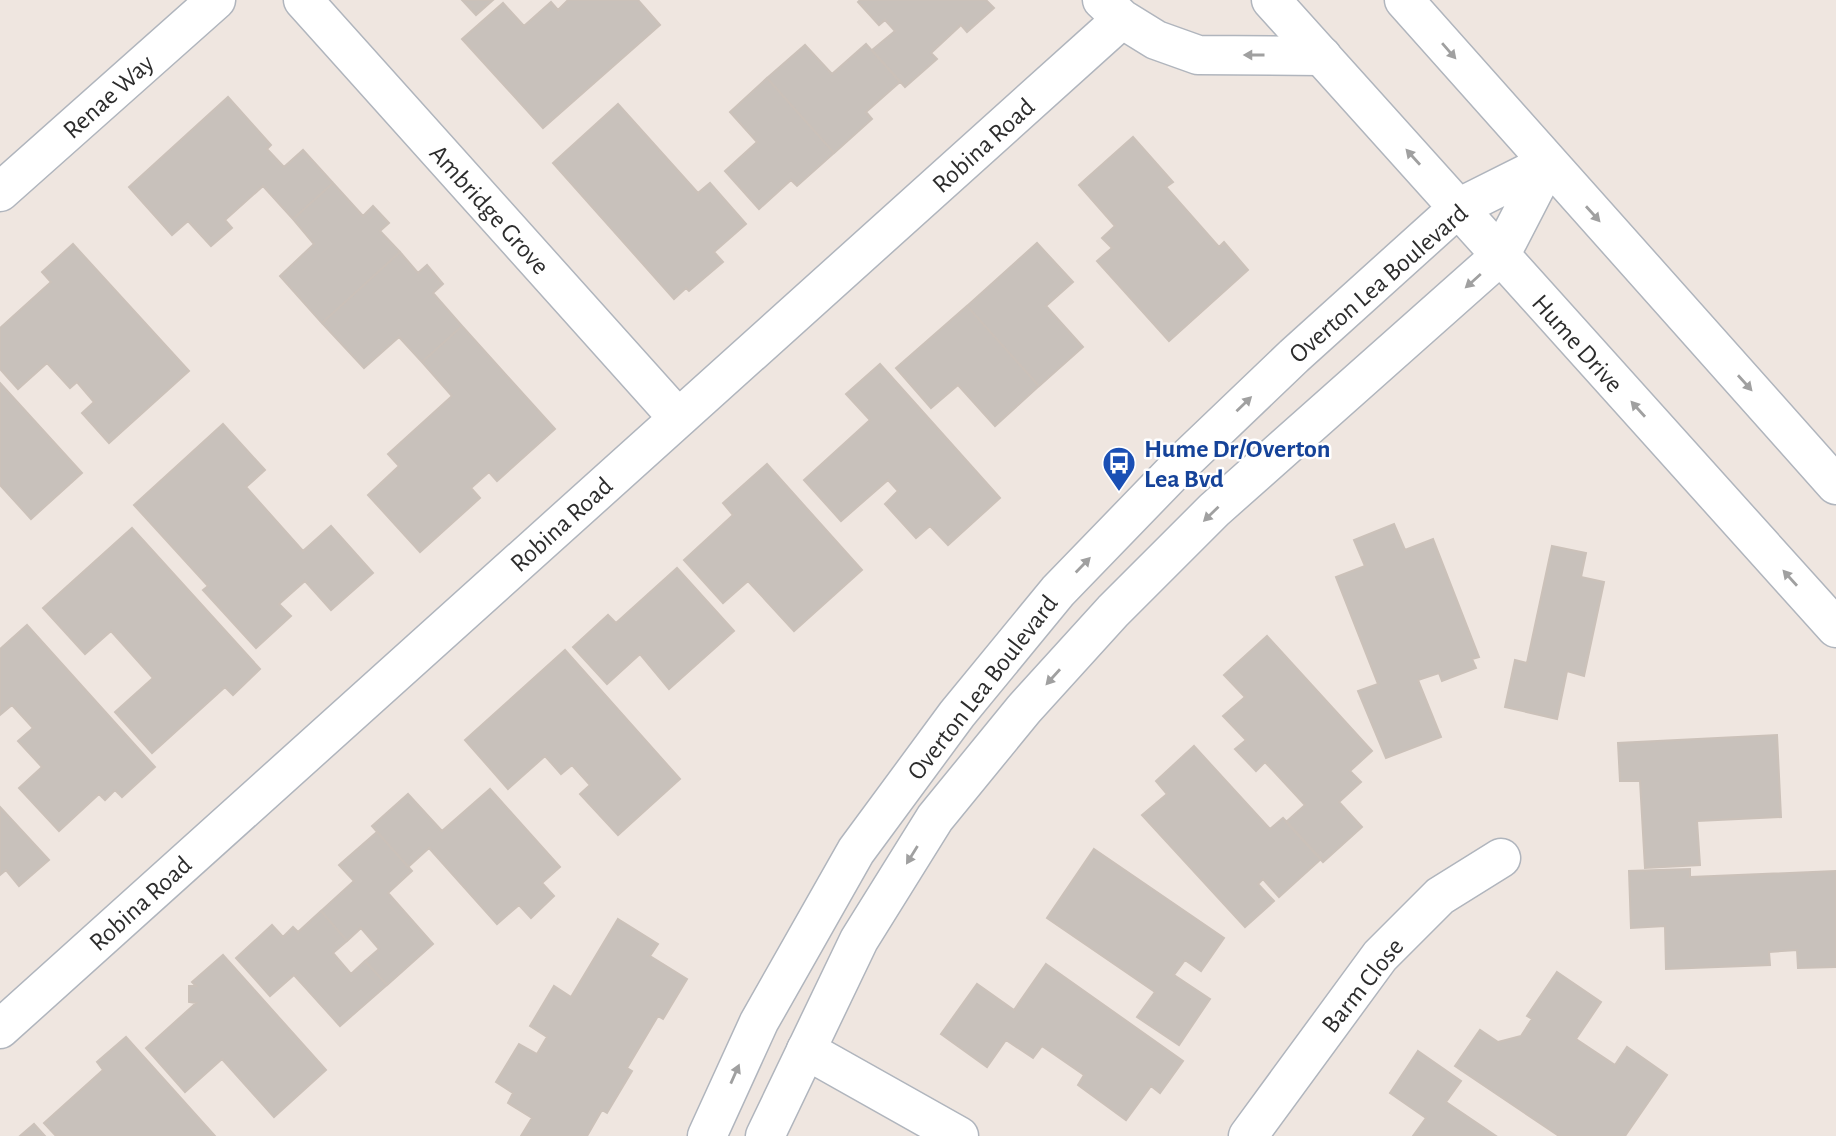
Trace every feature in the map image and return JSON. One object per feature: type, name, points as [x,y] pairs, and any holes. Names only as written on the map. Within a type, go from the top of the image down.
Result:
[{"type":"street","name":"Renae Way","points":[[0,192],[216,0]]},
{"type":"street","name":"Ambridge Grove","points":[[303,0],[678,418]]},
{"type":"street","name":"Hume Drive","points":[[1271,0],[1836,628]]},
{"type":"street","points":[[1404,0],[1836,485]]},
{"type":"street","name":"Robina Road","points":[[0,1029],[678,418],[1112,9]]},
{"type":"street","points":[[1112,9],[1156,40],[1198,55],[1322,56]]},
{"type":"street","name":"Overton Lea Boulevard","points":[[707,1136],[759,1022],[856,851],[957,714],[1058,591],[1199,446],[1458,208],[1548,163]]},
{"type":"street","name":"Overton Lea Boulevard","points":[[765,1136],[859,940],[935,818],[1024,709],[1113,611],[1214,510],[1500,256],[1548,163]]},
{"type":"street","name":"Barm Close","points":[[1248,1136],[1380,956],[1440,896],[1501,858]]},
{"type":"street","points":[[759,1022],[959,1136]]},
{"type":"building","points":[[462,0],[493,0],[476,15]]},
{"type":"building","points":[[568,0],[638,0],[660,25],[543,128],[462,39],[503,3],[524,26],[551,2],[558,10]]},
{"type":"building","points":[[986,0],[994,8],[967,32],[961,25],[931,53],[937,59],[905,87],[872,50],[895,31],[885,20],[879,25],[858,2]]},
{"type":"building","points":[[866,44],[900,82],[866,112],[872,119],[834,153],[767,78],[805,45],[832,74]]},
{"type":"building","points":[[767,78],[834,153],[797,186],[791,180],[759,209],[725,171],[757,142],[730,112]]},
{"type":"building","points":[[228,97],[271,145],[267,149],[284,167],[303,150],[333,183],[293,219],[263,186],[225,220],[232,228],[211,246],[188,221],[172,235],[129,187]]},
{"type":"building","points":[[618,104],[698,193],[710,183],[746,224],[714,252],[723,262],[689,291],[686,288],[674,299],[553,163]]},
{"type":"building","points":[[1133,137],[1173,182],[1166,187],[1219,247],[1224,242],[1248,270],[1169,341],[1097,261],[1112,248],[1102,238],[1115,226],[1079,185]]},
{"type":"building","points":[[333,183],[363,216],[373,206],[389,223],[380,231],[400,252],[322,323],[280,276],[314,244],[293,219]]},
{"type":"building","points":[[1037,243],[1073,282],[1046,306],[1083,347],[1039,386],[967,306]]},
{"type":"building","points":[[73,244],[189,371],[109,443],[82,413],[94,402],[77,382],[70,388],[47,363],[18,389],[0,369],[0,328],[51,282],[42,272]]},
{"type":"building","points":[[400,252],[418,273],[427,265],[443,284],[433,293],[462,326],[422,362],[399,337],[364,368],[322,323]]},
{"type":"building","points":[[967,306],[1039,386],[995,426],[958,385],[931,408],[896,368]]},
{"type":"building","points":[[462,326],[555,429],[497,481],[489,472],[471,488],[480,498],[420,552],[368,495],[399,466],[388,454],[452,396],[422,362]]},
{"type":"building","points":[[880,364],[1000,498],[948,545],[930,526],[916,538],[885,504],[898,491],[888,480],[841,521],[804,480],[870,420],[846,394]]},
{"type":"building","points":[[0,383],[82,473],[31,519],[0,485]]},
{"type":"building","points":[[223,424],[265,470],[246,487],[303,551],[331,526],[373,573],[331,610],[305,581],[279,604],[291,616],[256,648],[203,590],[208,586],[134,505]]},
{"type":"building","points":[[767,464],[862,570],[794,631],[748,581],[723,603],[684,560],[733,515],[723,503]]},
{"type":"building","points":[[1394,524],[1405,550],[1433,539],[1479,657],[1472,659],[1476,668],[1442,681],[1439,673],[1418,680],[1441,737],[1386,758],[1358,691],[1378,684],[1336,577],[1365,566],[1354,540]]},
{"type":"building","points":[[132,528],[260,669],[233,695],[225,687],[152,753],[115,712],[153,678],[111,631],[85,654],[43,608]]},
{"type":"building","points":[[1552,546],[1586,553],[1581,577],[1604,582],[1584,676],[1567,671],[1557,719],[1505,707],[1515,660],[1527,663]]},
{"type":"building","points":[[677,568],[734,631],[669,689],[640,654],[607,684],[573,647],[608,615],[616,623]]},
{"type":"building","points":[[27,625],[155,767],[122,797],[115,790],[105,800],[99,794],[59,831],[19,788],[42,767],[18,741],[33,728],[12,705],[0,715],[0,649]]},
{"type":"building","points":[[1267,636],[1372,751],[1350,771],[1361,782],[1339,802],[1362,827],[1323,862],[1286,822],[1305,805],[1265,762],[1256,771],[1235,749],[1246,740],[1223,716],[1245,697],[1224,675]]},
{"type":"building","points":[[565,650],[680,779],[618,835],[580,794],[590,785],[572,765],[561,774],[545,756],[508,789],[465,740]]},
{"type":"building","points":[[1777,735],[1781,817],[1697,821],[1700,865],[1645,868],[1640,781],[1620,781],[1618,743]]},
{"type":"building","points":[[1194,746],[1270,829],[1283,818],[1321,859],[1279,897],[1263,879],[1258,884],[1274,901],[1245,927],[1142,815],[1167,794],[1156,781]]},
{"type":"building","points":[[490,789],[560,867],[542,883],[554,896],[531,918],[519,905],[497,924],[429,848],[408,867],[372,826],[408,794],[442,831]]},
{"type":"building","points":[[0,807],[49,860],[19,886],[6,870],[0,875]]},
{"type":"building","points":[[377,832],[412,871],[388,893],[433,944],[387,985],[365,961],[379,949],[361,928],[347,941],[321,911],[354,881],[339,865]]},
{"type":"building","points":[[1094,849],[1224,938],[1201,971],[1185,960],[1174,975],[1210,999],[1179,1045],[1137,1017],[1155,992],[1047,918]]},
{"type":"building","points":[[1690,869],[1690,877],[1836,871],[1836,967],[1798,968],[1797,950],[1769,952],[1770,965],[1666,969],[1665,926],[1631,928],[1629,871]]},
{"type":"building","points":[[321,911],[347,941],[333,953],[351,974],[365,961],[387,985],[340,1026],[294,975],[270,996],[236,958],[272,925],[283,937],[293,927],[298,932]]},
{"type":"building","points":[[618,919],[658,944],[650,956],[687,979],[663,1019],[658,1016],[627,1068],[632,1071],[607,1113],[602,1110],[587,1136],[521,1136],[532,1118],[508,1103],[513,1093],[496,1082],[519,1044],[537,1054],[547,1037],[530,1026],[554,986],[571,997]]},
{"type":"building","points":[[223,955],[326,1070],[274,1117],[222,1059],[185,1092],[146,1048],[196,1003],[189,1002],[189,986],[196,986],[192,982]]},
{"type":"building","points":[[1046,964],[1183,1061],[1160,1093],[1151,1086],[1126,1120],[1078,1085],[1084,1075],[1042,1046],[1033,1058],[1006,1040],[987,1067],[941,1034],[977,984],[1014,1010]]},
{"type":"building","points":[[1557,972],[1601,1002],[1576,1039],[1615,1065],[1627,1047],[1667,1075],[1625,1136],[1559,1136],[1455,1066],[1480,1030],[1498,1042],[1521,1036],[1532,1019],[1527,1016]]},
{"type":"building","points":[[126,1037],[215,1136],[56,1136],[44,1123],[103,1070],[97,1062]]},
{"type":"building","points":[[1418,1051],[1461,1081],[1446,1102],[1496,1136],[1413,1136],[1426,1118],[1390,1093]]},
{"type":"building","points":[[34,1124],[45,1136],[20,1136]]},
{"type":"place","name":"Hume Dr/Overton Lea Bvd","points":[[1119,493]]}]
